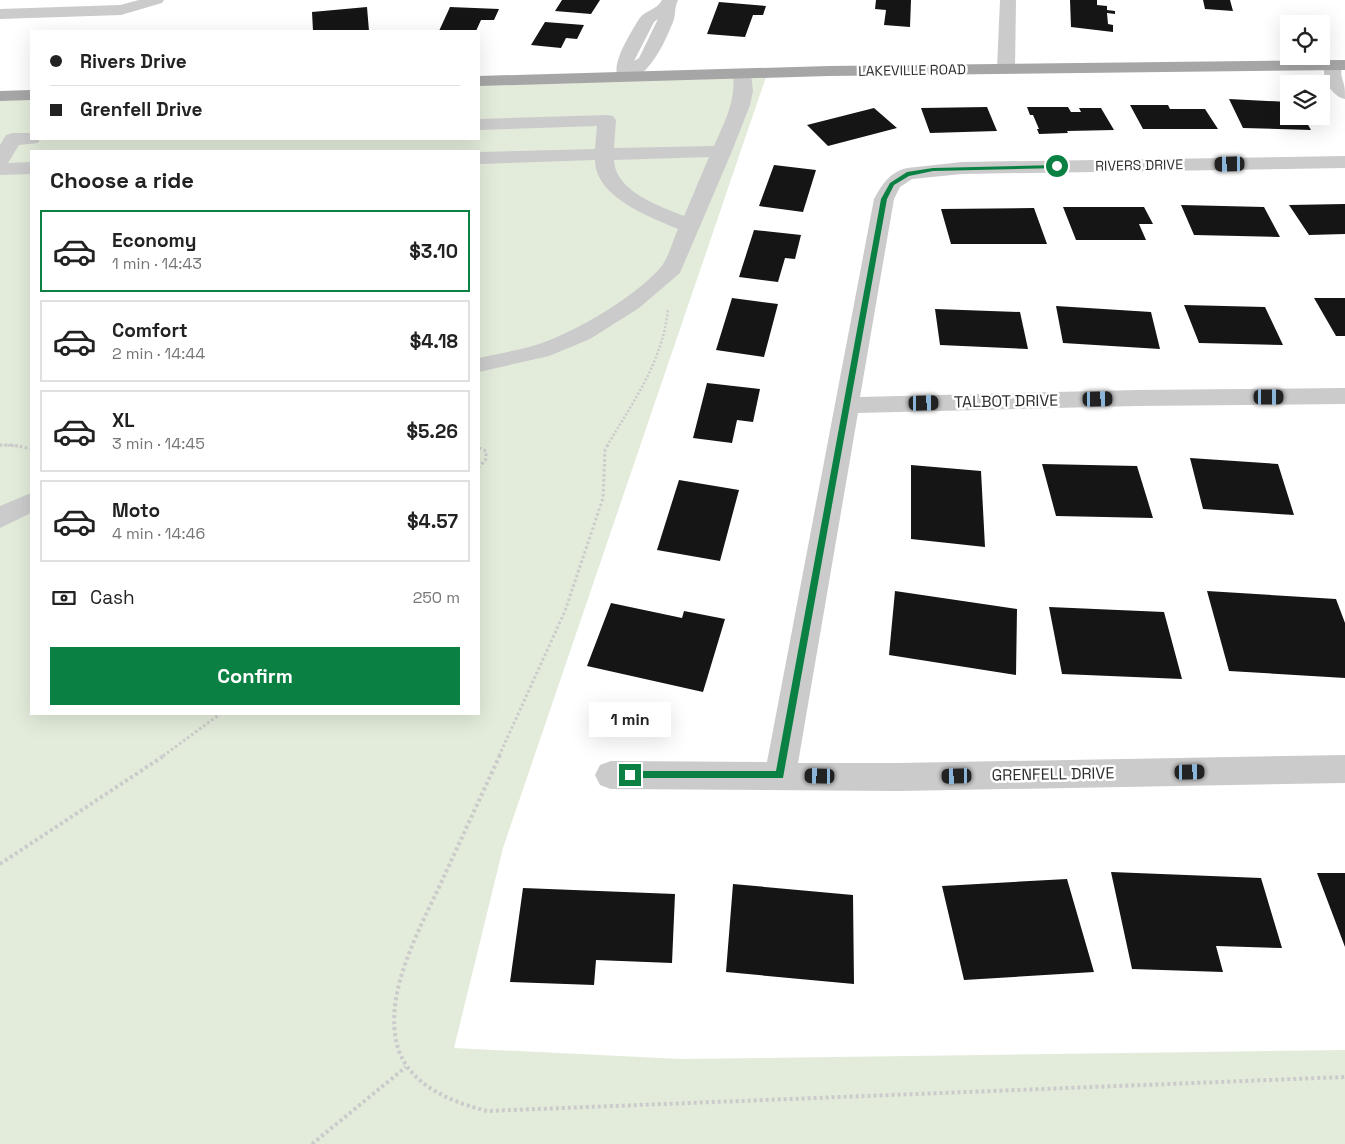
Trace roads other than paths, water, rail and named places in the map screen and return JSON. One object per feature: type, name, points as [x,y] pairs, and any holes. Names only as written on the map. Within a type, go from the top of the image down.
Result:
[{"type":"main road","name":"LAKEVILLE ROAD","points":[[480,81],[1006,68],[1341,68]]},
{"type":"main road","points":[[0,96],[30,95]]},
{"type":"street","points":[[1006,68],[1008,0]]},
{"type":"street","points":[[0,14],[122,10],[154,1]]},
{"type":"street","points":[[625,76],[626,59],[647,19],[668,4]]},
{"type":"street","points":[[1341,68],[1333,79],[1345,94]]},
{"type":"street","points":[[480,365],[550,348],[607,320],[653,287],[672,268],[741,105],[744,91],[742,74]]},
{"type":"street","points":[[480,124],[607,120],[605,169],[616,187],[650,208],[690,226]]},
{"type":"street","points":[[0,160],[13,139],[30,139]]},
{"type":"street","points":[[480,158],[606,156],[723,151]]},
{"type":"street","name":"RIVERS DRIVE","points":[[847,405],[884,199],[892,184],[907,174],[933,170],[1345,162]]},
{"type":"street","points":[[0,169],[30,168]]},
{"type":"street","name":"TALBOT DRIVE","points":[[847,405],[1126,398],[1345,396]]},
{"type":"street","points":[[780,775],[847,405]]},
{"type":"street","points":[[0,518],[30,503]]},
{"type":"street","name":"GRENFELL DRIVE","points":[[611,775],[899,777],[1345,769]]}]
